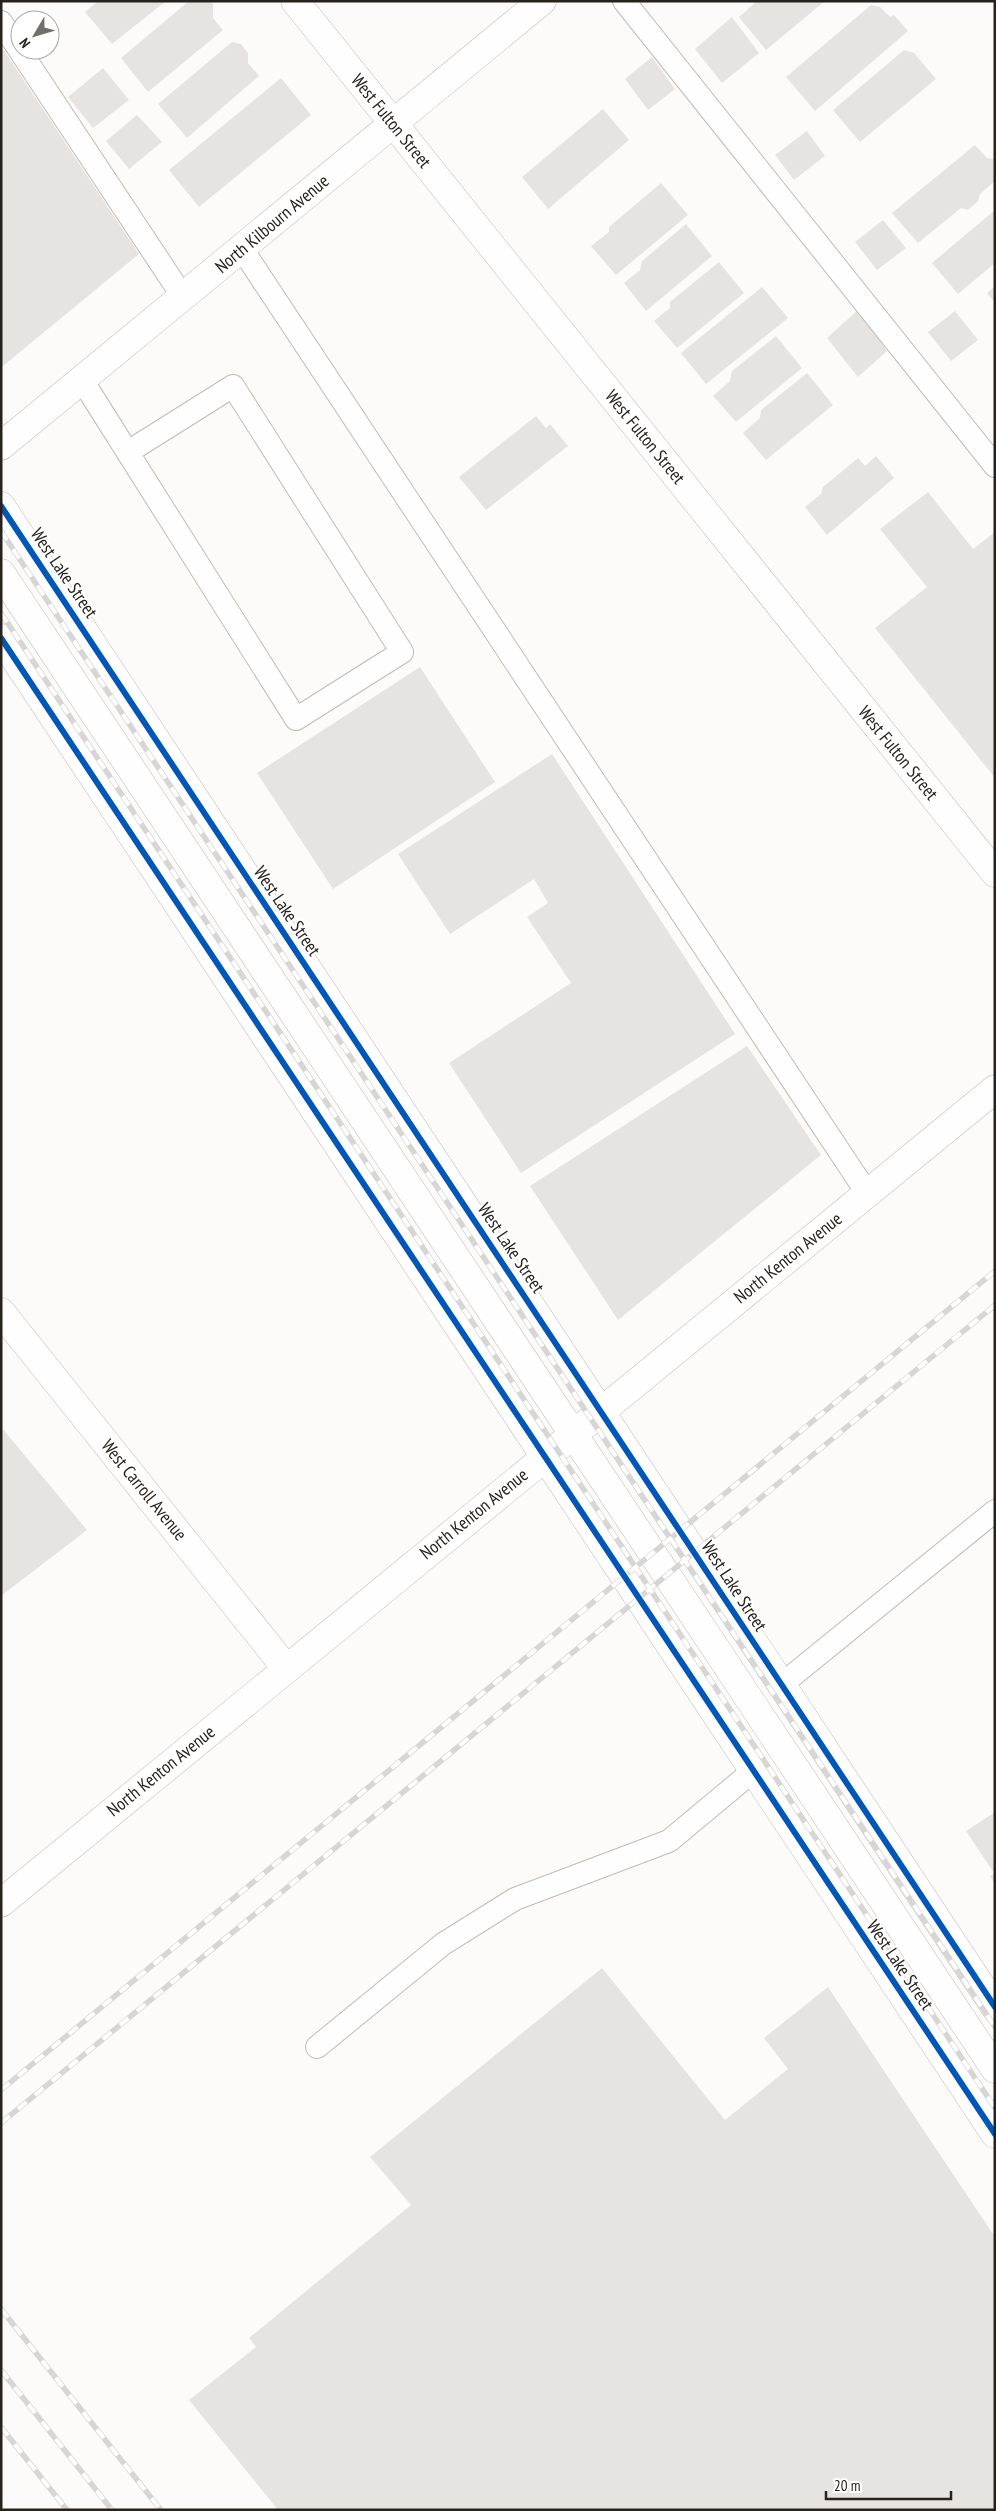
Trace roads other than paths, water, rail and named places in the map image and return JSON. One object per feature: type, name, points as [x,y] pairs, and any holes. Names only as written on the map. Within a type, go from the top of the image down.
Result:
[{"type":"main road","name":"West Fulton Street","points":[[294,1],[995,873]]},
{"type":"main road","name":"North Kilbourn Avenue","points":[[1,446],[542,1]]},
{"type":"main road","name":"West Lake Street","points":[[1,506],[995,2007]]},
{"type":"main road","name":"West Lake Street","points":[[1,572],[995,2069]]},
{"type":"main road","name":"West Lake Street","points":[[1,638],[995,2134]]},
{"type":"main road","name":"North Kenton Avenue","points":[[1,1903],[995,1089]]},
{"type":"main road","name":"West Carroll Avenue","points":[[1,1312],[286,1668]]},
{"type":"lane","points":[[624,1],[995,466]]},
{"type":"lane","points":[[1,22],[183,297]]},
{"type":"lane","points":[[242,249],[867,1193]]},
{"type":"lane","points":[[82,380],[296,719],[402,652],[233,386],[128,452]]},
{"type":"lane","points":[[781,1685],[995,1511]]},
{"type":"lane","points":[[317,2047],[443,1944],[515,1899],[669,1841],[753,1771]]},
{"type":"railway","points":[[1,531],[995,2027]]},
{"type":"railway","points":[[1,613],[995,2108]]},
{"type":"railway","points":[[1,2090],[995,1271]]},
{"type":"railway","points":[[1,2123],[995,1305]]},
{"type":"railway","points":[[1,2309],[161,2510]]},
{"type":"railway","points":[[1,2370],[112,2510]]},
{"type":"railway","points":[[1,2427],[67,2510]]}]
